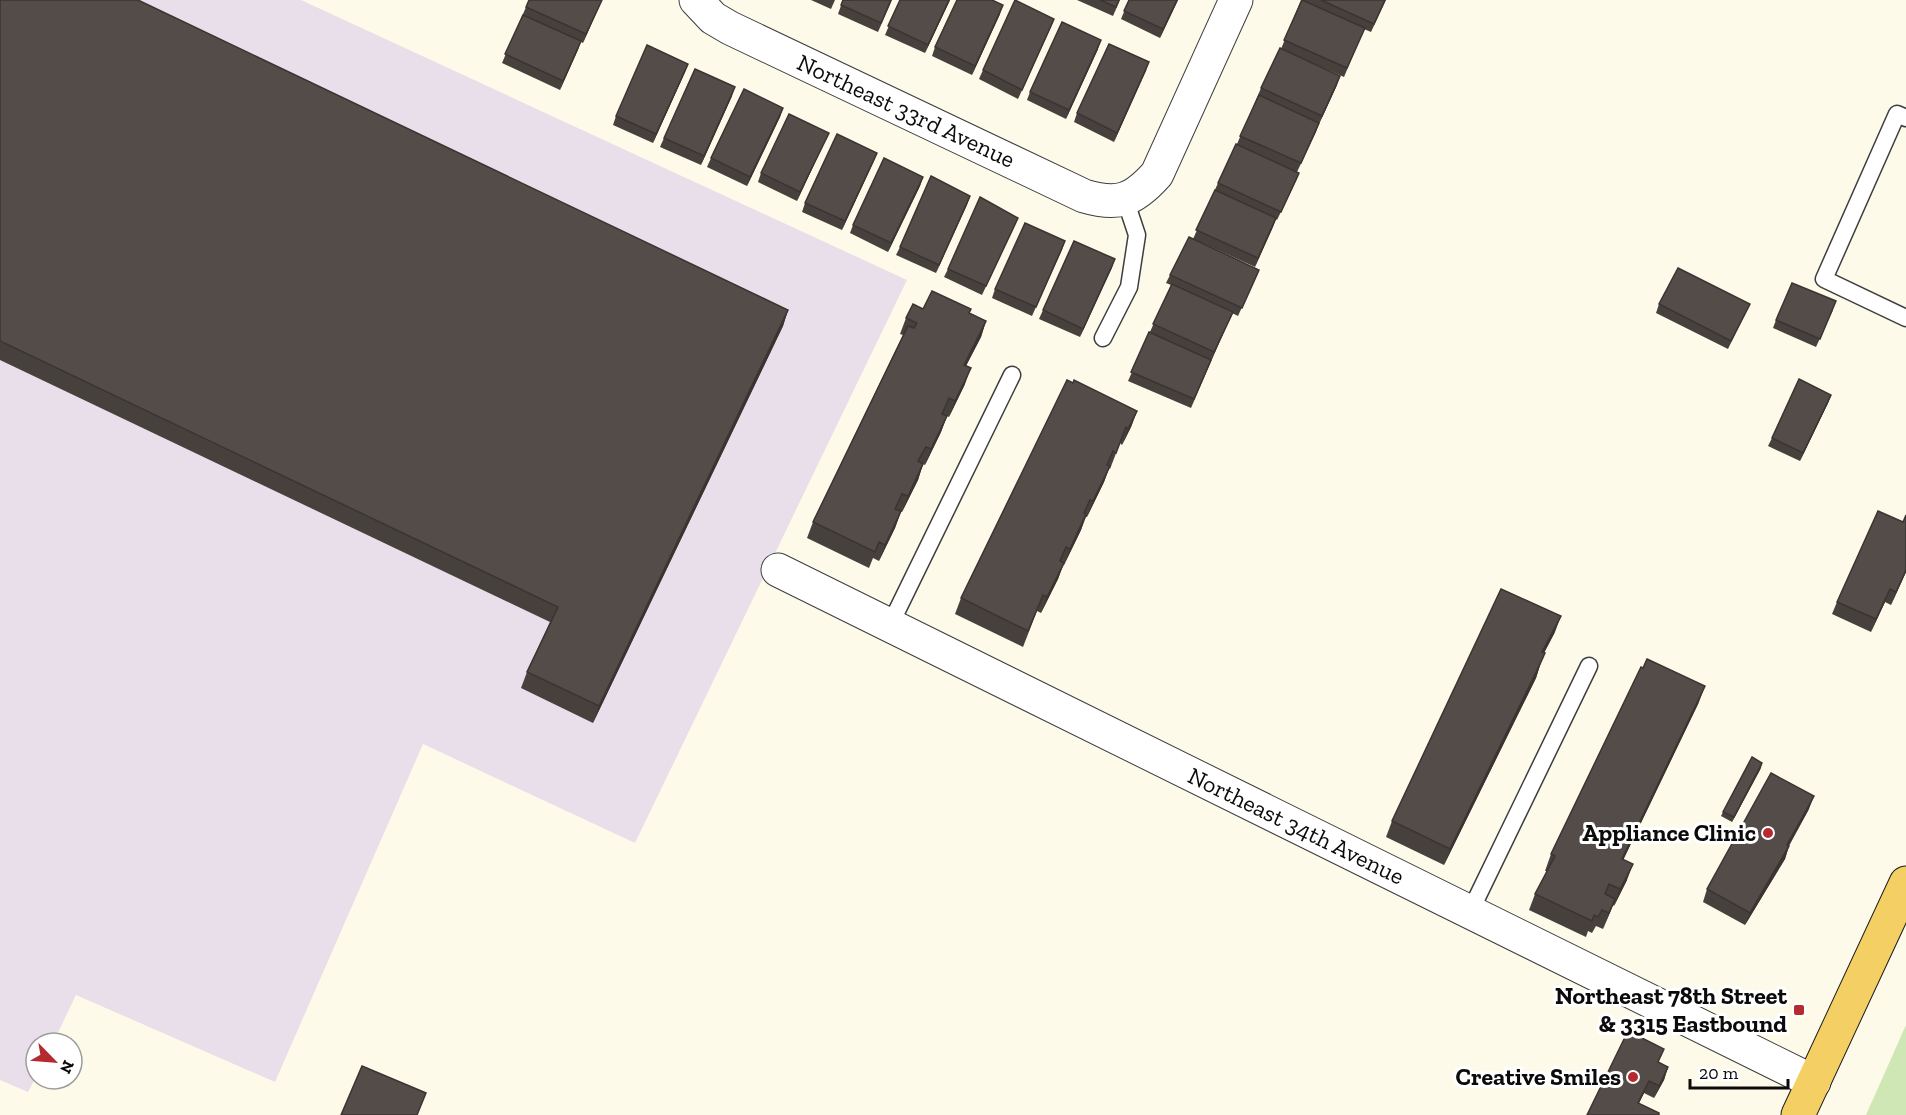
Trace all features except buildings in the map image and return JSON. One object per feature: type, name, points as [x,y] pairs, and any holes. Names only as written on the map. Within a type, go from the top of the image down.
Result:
[{"type":"main road","points":[[1798,1115],[1906,883]]},
{"type":"street","name":"Northeast 33rd Avenue","points":[[696,0],[713,18],[730,28],[1073,190],[1100,200],[1125,199]]},
{"type":"street","points":[[1125,199],[1135,196],[1157,174],[1236,0]]},
{"type":"street","name":"Northeast 34th Avenue","points":[[778,570],[1814,1082]]},
{"type":"lane","points":[[1906,118],[1897,114],[1824,279],[1906,318]]},
{"type":"lane","points":[[1103,338],[1129,287],[1137,235],[1125,199]]},
{"type":"lane","points":[[890,625],[1012,375]]},
{"type":"lane","points":[[1470,912],[1589,666]]},
{"type":"shaded area","points":[[0,0],[301,0],[907,280],[635,843],[423,744],[275,1082],[76,995],[59,1031],[24,1031],[24,1090],[0,1080]]},
{"type":"green space","points":[[1906,1025],[1906,1115],[1866,1115]]},
{"type":"place","name":"Appliance Clinic","points":[[1768,833]]},
{"type":"place","name":"Northeast 78th Street & 3315 Eastbound","points":[[1799,1010]]},
{"type":"place","name":"Creative Smiles","points":[[1633,1077]]}]
